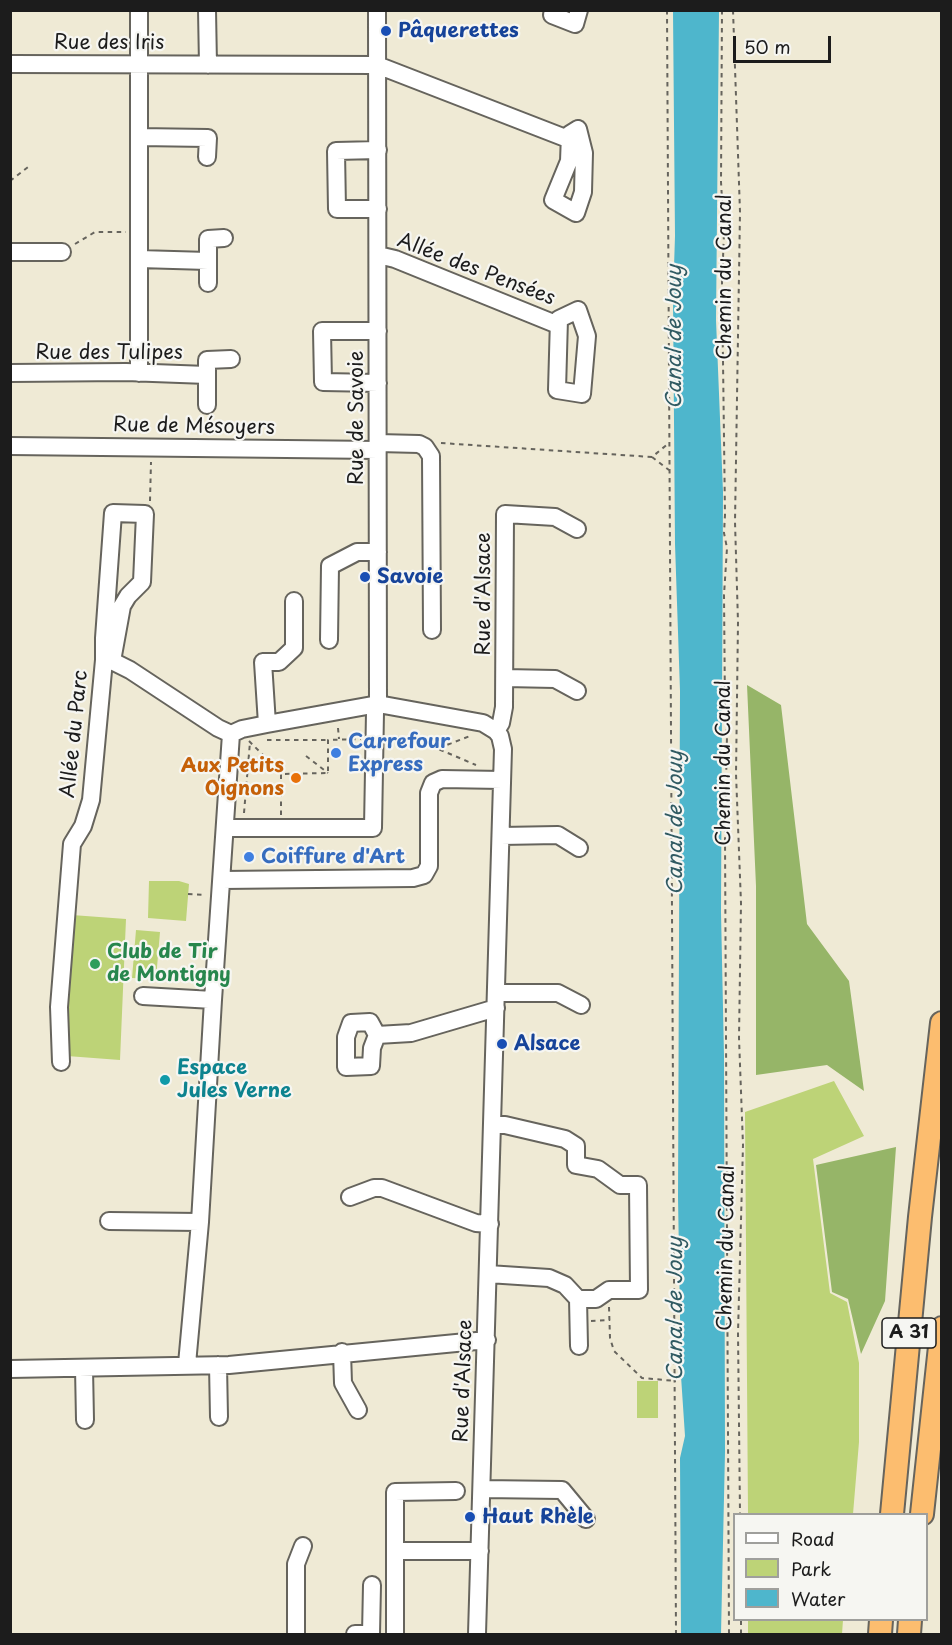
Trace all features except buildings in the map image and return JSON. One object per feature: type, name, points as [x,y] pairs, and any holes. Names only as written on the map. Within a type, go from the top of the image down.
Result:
[{"type":"highway","name":"A 31","points":[[892,1513],[920,1217],[942,1023]]},
{"type":"highway","name":"A 31","points":[[922,1513],[942,1328]]},
{"type":"street","points":[[139,10],[139,373]]},
{"type":"street","points":[[207,10],[208,65]]},
{"type":"street","name":"Rue de Savoie","points":[[281,828],[373,828],[375,712],[378,704],[377,10]]},
{"type":"street","points":[[553,10],[552,15],[575,24],[579,10]]},
{"type":"street","name":"Rue des Iris","points":[[10,64],[377,65]]},
{"type":"street","points":[[377,65],[568,140]]},
{"type":"street","points":[[139,137],[208,138],[207,157]]},
{"type":"street","points":[[378,150],[336,151],[336,209],[378,209]]},
{"type":"street","points":[[208,283],[208,238],[224,238]]},
{"type":"street","points":[[10,252],[62,252]]},
{"type":"street","name":"Allée des Pensées","points":[[378,255],[395,259],[558,325]]},
{"type":"street","points":[[139,259],[208,261]]},
{"type":"street","name":"Allée des Pensées","points":[[578,310],[586,336],[582,394],[556,390],[558,343],[559,319],[578,310]]},
{"type":"street","points":[[378,331],[322,331],[323,382],[378,383]]},
{"type":"street","points":[[558,343],[585,350]]},
{"type":"street","name":"Rue des Tulipes","points":[[207,405],[207,360],[231,359]]},
{"type":"street","name":"Rue des Tulipes","points":[[10,373],[207,375]]},
{"type":"street","name":"Rue de Mésoyers","points":[[10,446],[419,444],[424,447]]},
{"type":"street","points":[[424,447],[431,456],[432,462],[432,630]]},
{"type":"street","name":"Allée du Parc","points":[[61,1062],[59,1007],[72,844],[83,826],[91,801],[114,608],[113,513],[145,514],[142,582],[114,608]]},
{"type":"street","name":"Rue d'Alsace","points":[[477,1635],[501,836],[498,780],[503,749],[500,736],[489,727],[503,716],[505,514],[555,517],[577,529]]},
{"type":"street","points":[[329,640],[330,566],[357,552],[378,552]]},
{"type":"street","points":[[266,732],[263,662],[279,662],[294,648],[294,601]]},
{"type":"street","name":"Allée du Parc","points":[[108,661],[130,670],[218,728],[244,736]]},
{"type":"street","name":"Rue d'Alsace","points":[[505,678],[555,679],[577,692]]},
{"type":"street","points":[[187,1364],[200,1222],[225,828],[244,736],[378,704],[489,727]]},
{"type":"street","points":[[222,880],[413,878],[424,875],[429,866],[429,793],[433,783],[442,779],[498,780]]},
{"type":"street","points":[[225,828],[281,828]]},
{"type":"street","points":[[501,836],[558,835],[579,848]]},
{"type":"street","points":[[377,1035],[411,1033],[496,1000],[558,993],[581,1005]]},
{"type":"street","points":[[143,996],[213,1000]]},
{"type":"street","points":[[493,1125],[505,1125],[565,1139],[576,1146],[576,1165],[598,1169],[620,1185],[638,1185],[639,1290],[609,1290],[596,1299],[578,1299]]},
{"type":"street","points":[[350,1197],[374,1188],[382,1188],[476,1223],[490,1224]]},
{"type":"street","points":[[110,1221],[200,1222]]},
{"type":"street","points":[[488,1274],[549,1278],[564,1285],[578,1299],[579,1346]]},
{"type":"street","points":[[10,1369],[218,1365],[486,1340]]},
{"type":"street","points":[[342,1352],[343,1383],[358,1410]]},
{"type":"street","points":[[218,1365],[219,1417]]},
{"type":"street","points":[[84,1368],[85,1420]]},
{"type":"street","points":[[482,1489],[562,1490],[586,1519]]},
{"type":"street","points":[[395,1635],[395,1492],[456,1491]]},
{"type":"street","points":[[296,1635],[296,1564],[303,1546]]},
{"type":"street","points":[[395,1551],[480,1551]]},
{"type":"street","points":[[355,1635],[371,1634],[372,1585]]},
{"type":"path","points":[[667,10],[676,1635]]},
{"type":"path","points":[[722,10],[724,533],[727,548],[724,596],[727,735],[725,836],[729,1635]]},
{"type":"path","name":"Chemin du Canal","points":[[733,10],[740,212],[735,522],[738,622],[736,786],[741,903],[739,1038],[743,1145],[738,1333],[741,1513]]},
{"type":"path","points":[[10,181],[28,167]]},
{"type":"path","points":[[62,252],[94,232],[139,231]]},
{"type":"path","points":[[424,447],[430,443],[652,457],[670,471]]},
{"type":"path","points":[[652,457],[669,443]]},
{"type":"path","points":[[145,514],[150,504],[151,447]]},
{"type":"path","points":[[437,748],[489,727]]},
{"type":"path","points":[[338,728],[339,740]]},
{"type":"path","points":[[266,732],[328,740],[365,737]]},
{"type":"path","points":[[244,736],[282,774],[281,828]]},
{"type":"path","points":[[244,736],[244,815]]},
{"type":"path","points":[[380,737],[410,737],[492,769],[498,780]]},
{"type":"path","points":[[328,740],[328,773]]},
{"type":"path","points":[[306,756],[328,773]]},
{"type":"path","points":[[282,774],[328,773]]},
{"type":"path","points":[[609,1290],[610,1338],[614,1351],[642,1378],[676,1381]]},
{"type":"green space","points":[[747,685],[781,705],[807,924],[849,981],[864,1091],[827,1065],[756,1075],[756,886]]},
{"type":"green space","points":[[149,881],[179,881],[189,884],[186,921],[148,918]]},
{"type":"green space","name":"Club de Tir de Montigny","points":[[72,915],[126,919],[120,1060],[67,1056],[63,1008]]},
{"type":"green space","points":[[136,930],[160,932],[156,979],[132,978]]},
{"type":"green space","points":[[834,1081],[864,1136],[813,1159],[830,1293],[847,1302],[859,1363],[859,1442],[853,1513],[748,1513],[745,1112]]},
{"type":"green space","points":[[896,1147],[885,1301],[861,1354],[848,1299],[832,1292],[816,1165]]},
{"type":"green space","points":[[637,1381],[658,1381],[658,1418],[637,1418]]},
{"type":"green space","points":[[748,1621],[843,1621],[842,1634],[748,1634]]},
{"type":"water","name":"Canal de Jouy","points":[[673,11],[719,11],[716,320],[723,492],[721,912],[724,1056],[725,1452],[721,1634],[681,1634],[680,1458],[685,1436],[681,1376],[678,1197],[680,691],[675,544]]},
{"type":"place","name":"Pâquerettes","points":[[386,31]]},
{"type":"place","name":"Savoie","points":[[365,577]]},
{"type":"place","name":"Carrefour Express","points":[[336,753]]},
{"type":"place","name":"Aux Petits Oignons","points":[[296,778]]},
{"type":"place","name":"Coiffure d'Art","points":[[249,857]]},
{"type":"place","name":"Club de Tir de Montigny","points":[[95,964]]},
{"type":"place","name":"Alsace","points":[[502,1044]]},
{"type":"place","name":"Espace Jules Verne","points":[[165,1080]]},
{"type":"place","name":"Haut Rhèle","points":[[470,1517]]}]
